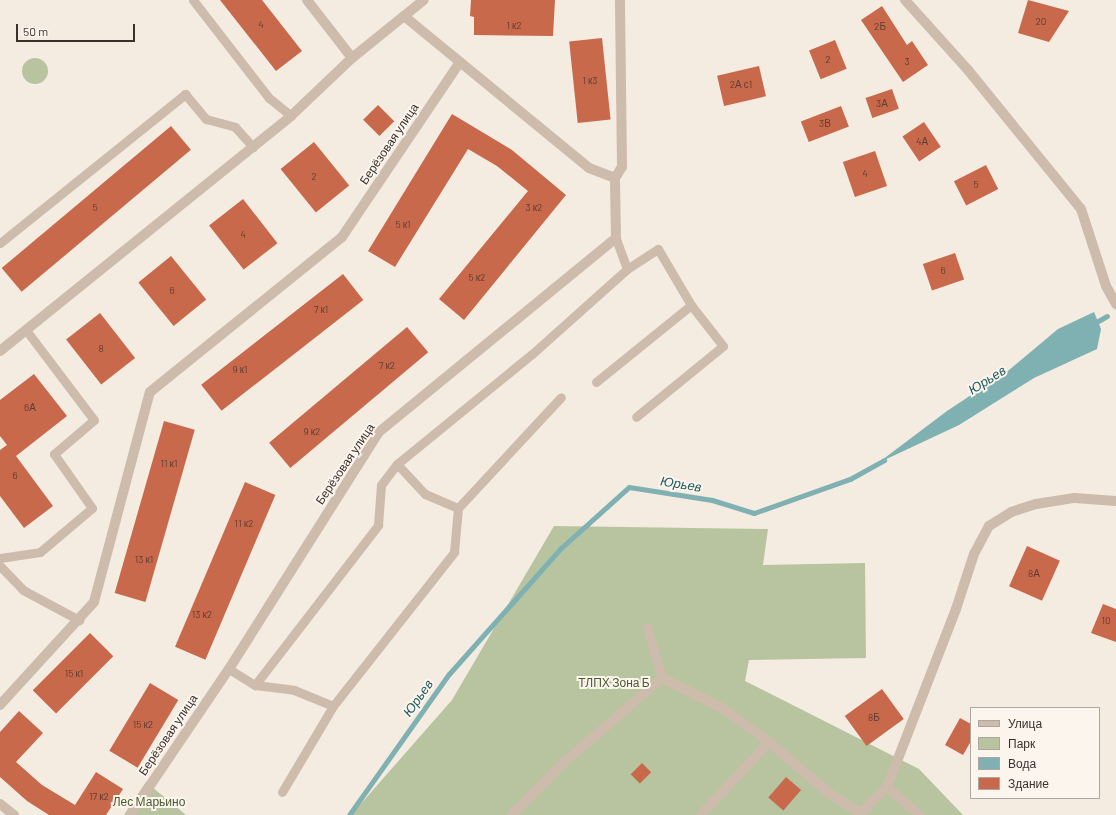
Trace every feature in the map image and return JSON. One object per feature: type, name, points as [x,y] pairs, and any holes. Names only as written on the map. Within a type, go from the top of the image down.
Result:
[{"type":"street","points":[[307,0],[352,58]]},
{"type":"street","points":[[0,351],[291,116],[352,58],[424,0]]},
{"type":"street","points":[[616,238],[615,178],[622,167],[620,0]]},
{"type":"street","points":[[905,0],[968,70],[1081,210],[1106,286],[1116,304]]},
{"type":"street","points":[[404,16],[589,168],[615,178]]},
{"type":"street","name":"Берёзовая улица","points":[[0,705],[94,602],[150,392],[342,237],[460,62]]},
{"type":"street","name":"Берёзовая улица","points":[[130,815],[228,669],[379,432],[616,238]]},
{"type":"street","points":[[512,815],[561,765],[662,678],[722,708],[769,742],[830,794],[859,814],[887,787],[956,609],[974,554],[989,526],[1011,512],[1036,504],[1076,498],[1116,501]]},
{"type":"street","points":[[701,815],[769,742]]},
{"type":"street","points":[[887,787],[919,815]]},
{"type":"street","points":[[0,804],[14,815]]},
{"type":"lane","points":[[193,0],[269,98],[291,116]]},
{"type":"lane","points":[[0,243],[185,94],[206,119],[235,127],[253,147]]},
{"type":"lane","points":[[616,238],[627,269]]},
{"type":"lane","points":[[255,685],[378,525],[381,485],[397,464],[532,354],[627,269],[658,249],[691,305],[723,346],[636,417]]},
{"type":"lane","points":[[596,382],[691,305]]},
{"type":"lane","points":[[0,558],[40,552],[92,508],[54,454],[94,420],[26,330]]},
{"type":"lane","points":[[282,792],[333,706],[454,552],[458,508],[561,397]]},
{"type":"lane","points":[[397,464],[425,494],[458,508]]},
{"type":"lane","points":[[0,566],[23,590],[79,620]]},
{"type":"lane","points":[[647,627],[662,678]]},
{"type":"lane","points":[[228,669],[255,685],[294,690],[333,706]]},
{"type":"green space","points":[[35,58],[44,62],[48,71],[44,80],[35,84],[26,80],[22,71],[26,62]]},
{"type":"green space","name":"ТЛПХ Зона Б","points":[[554,526],[768,529],[763,565],[865,563],[866,658],[749,660],[745,681],[919,769],[963,815],[351,815],[452,700]]},
{"type":"green space","name":"Лес Марьино","points":[[146,782],[186,815],[124,815]]},
{"type":"water","points":[[1094,312],[1101,329],[1097,349],[1034,378],[959,425],[878,463],[947,411],[1009,370],[1058,329]]},
{"type":"building","points":[[220,0],[262,0],[302,51],[276,71]]},
{"type":"building","points":[[471,0],[555,0],[553,36],[474,35],[474,17],[470,16]]},
{"type":"building","points":[[1028,0],[1069,11],[1049,42],[1018,33]]},
{"type":"building","points":[[882,6],[907,45],[912,41],[928,65],[903,82],[861,20]]},
{"type":"building","points":[[602,38],[611,120],[578,123],[569,41]]},
{"type":"building","points":[[835,40],[847,69],[821,79],[809,50]]},
{"type":"building","points":[[759,66],[766,96],[724,106],[717,76]]},
{"type":"building","points":[[892,89],[899,109],[872,118],[866,98]]},
{"type":"building","points":[[378,105],[394,121],[379,136],[363,120]]},
{"type":"building","points":[[841,106],[849,127],[809,142],[801,121]]},
{"type":"building","points":[[452,114],[512,150],[566,195],[464,320],[439,299],[528,191],[497,166],[468,149],[395,267],[368,251]]},
{"type":"building","points":[[924,122],[941,147],[919,161],[902,137]]},
{"type":"building","points":[[171,126],[191,150],[22,292],[2,268]]},
{"type":"building","points":[[314,142],[349,186],[316,213],[281,169]]},
{"type":"building","points":[[875,151],[887,186],[855,197],[843,162]]},
{"type":"building","points":[[986,165],[998,189],[966,205],[954,181]]},
{"type":"building","points":[[243,199],[277,243],[244,270],[209,225]]},
{"type":"building","points":[[955,253],[964,279],[932,291],[923,264]]},
{"type":"building","points":[[171,256],[206,300],[174,326],[138,282]]},
{"type":"building","points":[[343,274],[363,300],[221,411],[201,385]]},
{"type":"building","points":[[100,313],[135,358],[101,384],[66,339]]},
{"type":"building","points":[[407,327],[428,352],[290,468],[269,443]]},
{"type":"building","points":[[34,374],[67,416],[16,456],[53,506],[24,528],[0,496],[0,450],[7,445],[0,436],[0,400]]},
{"type":"building","points":[[164,421],[195,430],[145,602],[115,593]]},
{"type":"building","points":[[245,482],[275,495],[205,660],[175,647]]},
{"type":"building","points":[[1027,546],[1060,561],[1042,601],[1009,586]]},
{"type":"building","points":[[1103,604],[1116,609],[1116,642],[1091,633]]},
{"type":"building","points":[[90,633],[113,656],[56,714],[33,690]]},
{"type":"building","points":[[150,683],[178,700],[138,768],[109,751]]},
{"type":"building","points":[[882,689],[904,719],[867,746],[845,716]]},
{"type":"building","points":[[19,711],[43,733],[16,762],[42,785],[75,805],[96,772],[123,789],[106,815],[49,815],[27,801],[0,777],[0,732]]},
{"type":"building","points":[[960,718],[970,723],[970,743],[963,755],[945,745]]},
{"type":"building","points":[[642,763],[651,772],[640,784],[631,774]]},
{"type":"building","points":[[786,777],[801,790],[783,810],[768,797]]},
{"type":"waterway","name":"Юрьев","points":[[1093,324],[1107,316]]},
{"type":"waterway","name":"Юрьев","points":[[349,815],[449,674],[561,548],[629,487],[712,500],[754,513],[850,479],[884,460]]}]
